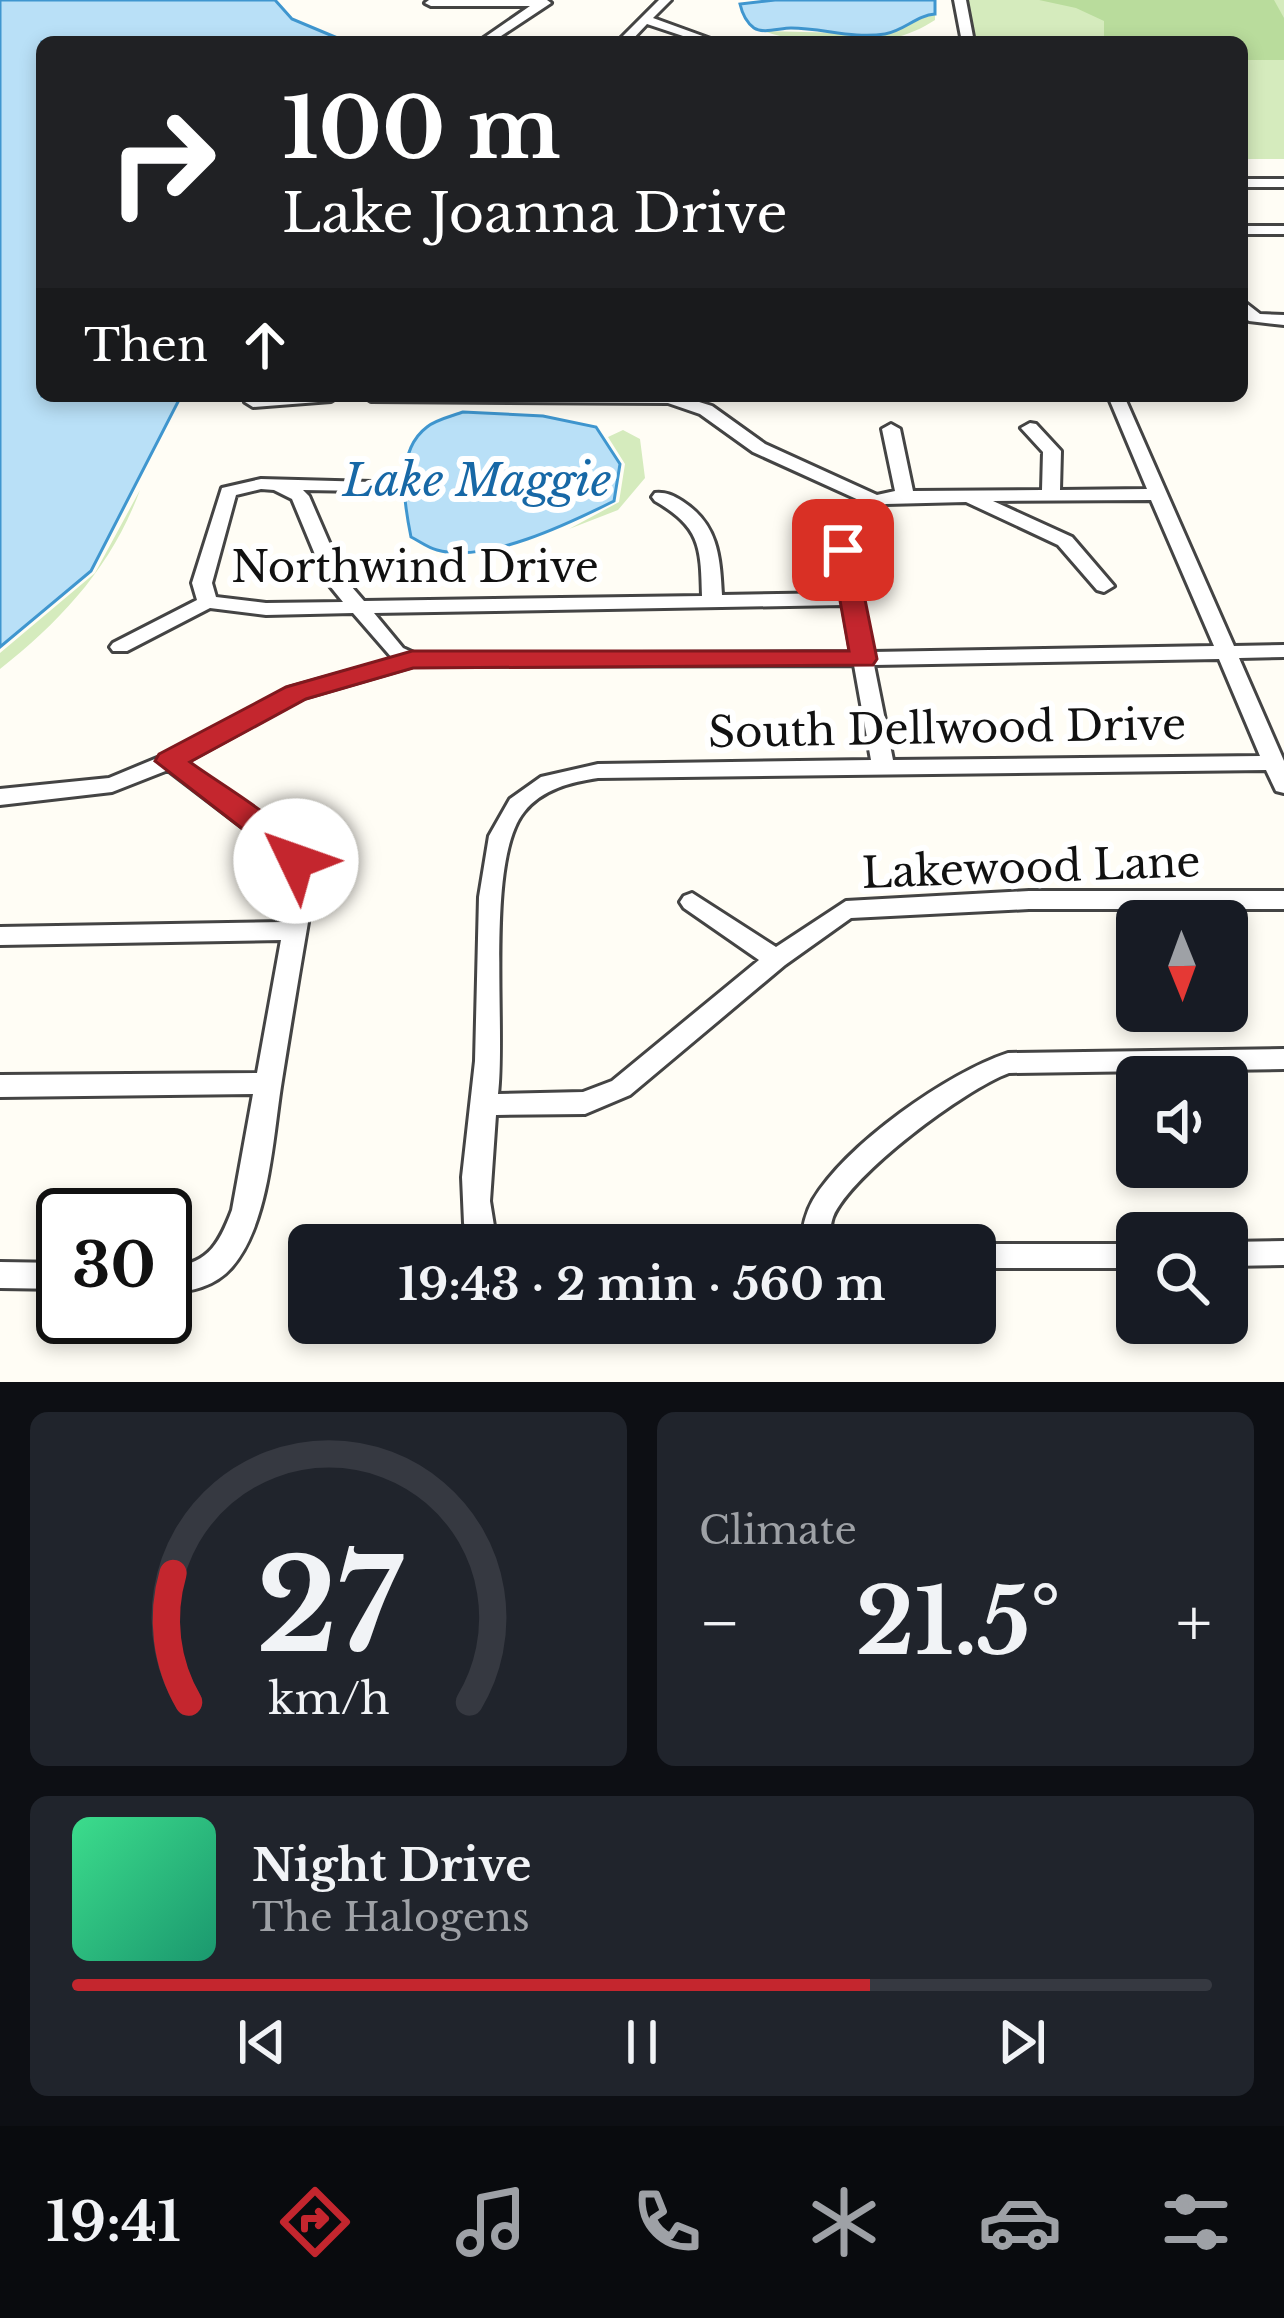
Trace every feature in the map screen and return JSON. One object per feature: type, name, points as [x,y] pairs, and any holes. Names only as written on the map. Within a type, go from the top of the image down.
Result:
[{"type":"street","points":[[629,36],[665,0]]},
{"type":"street","points":[[960,0],[967,36]]},
{"type":"street","points":[[431,4],[548,2]]},
{"type":"street","points":[[494,36],[548,2]]},
{"type":"street","points":[[646,20],[695,36]]},
{"type":"street","points":[[1248,183],[1284,183]]},
{"type":"street","points":[[1248,230],[1284,230]]},
{"type":"street","points":[[1248,311],[1255,318],[1284,320]]},
{"type":"street","points":[[681,402],[706,410],[759,448],[874,500],[1157,494]]},
{"type":"street","points":[[1119,402],[1284,786]]},
{"type":"street","points":[[1030,428],[1052,451],[1055,478],[1051,495]]},
{"type":"street","points":[[891,429],[905,497]]},
{"type":"street","points":[[120,647],[207,602],[202,584],[224,497],[243,487],[366,485]]},
{"type":"street","points":[[281,486],[300,496],[336,581],[396,652],[412,659]]},
{"type":"street","points":[[967,496],[1065,541],[1104,586]]},
{"type":"street","points":[[661,497],[692,515],[706,534],[712,600]]},
{"type":"street","points":[[874,500],[852,517],[843,536],[883,768]]},
{"type":"street","name":"Northwind Drive","points":[[207,602],[258,609],[853,599]]},
{"type":"street","points":[[0,797],[100,788],[170,761],[296,693],[412,659],[863,659],[1284,651]]},
{"type":"street","points":[[170,761],[263,830],[296,861],[302,887],[246,1210],[224,1259],[202,1276],[192,1277]]},
{"type":"street","name":"South Dellwood Drive","points":[[480,1224],[496,864],[507,818],[528,795],[563,777],[621,771],[1273,763]]},
{"type":"street","name":"Lakewood Lane","points":[[485,1105],[567,1105],[601,1098],[664,1054],[836,914],[862,907],[1029,900],[1284,900]]},
{"type":"street","points":[[692,902],[776,959]]},
{"type":"street","points":[[0,936],[295,931]]},
{"type":"street","points":[[819,1224],[823,1207],[839,1187],[902,1129],[984,1069],[1008,1063],[1284,1059]]},
{"type":"street","points":[[0,1086],[270,1083]]},
{"type":"street","points":[[1248,1254],[1284,1253]]},
{"type":"street","points":[[996,1256],[1116,1256]]},
{"type":"street","points":[[0,1275],[36,1276]]},
{"type":"green space","points":[[963,0],[1284,0],[1284,159],[1248,159],[1248,36],[972,36]]},
{"type":"green space","points":[[1039,0],[1274,0],[1284,18],[1284,60],[1248,60],[1248,36],[1104,36],[1104,21],[1076,8]]},
{"type":"green space","points":[[922,14],[935,14],[935,20],[900,36],[780,36],[763,31],[886,34]]},
{"type":"green space","points":[[623,430],[640,439],[645,478],[618,510],[569,529],[619,502],[625,464],[608,437]]},
{"type":"green space","points":[[140,490],[115,543],[100,567],[83,590],[0,669],[0,653],[95,573]]},
{"type":"water","points":[[0,0],[275,0],[292,19],[333,36],[36,36],[36,402],[178,402],[91,571],[0,647]]},
{"type":"water","points":[[935,0],[935,14],[873,35],[803,28],[762,31],[749,23],[740,4]]},
{"type":"water","name":"Lake Maggie","points":[[463,412],[543,416],[596,427],[620,464],[614,501],[527,539],[479,551],[437,550],[411,537],[404,478],[410,450],[430,425]]},
{"type":"route","points":[[296,861],[284,846],[170,761],[296,693],[412,659],[454,663],[863,659],[843,550]]}]
